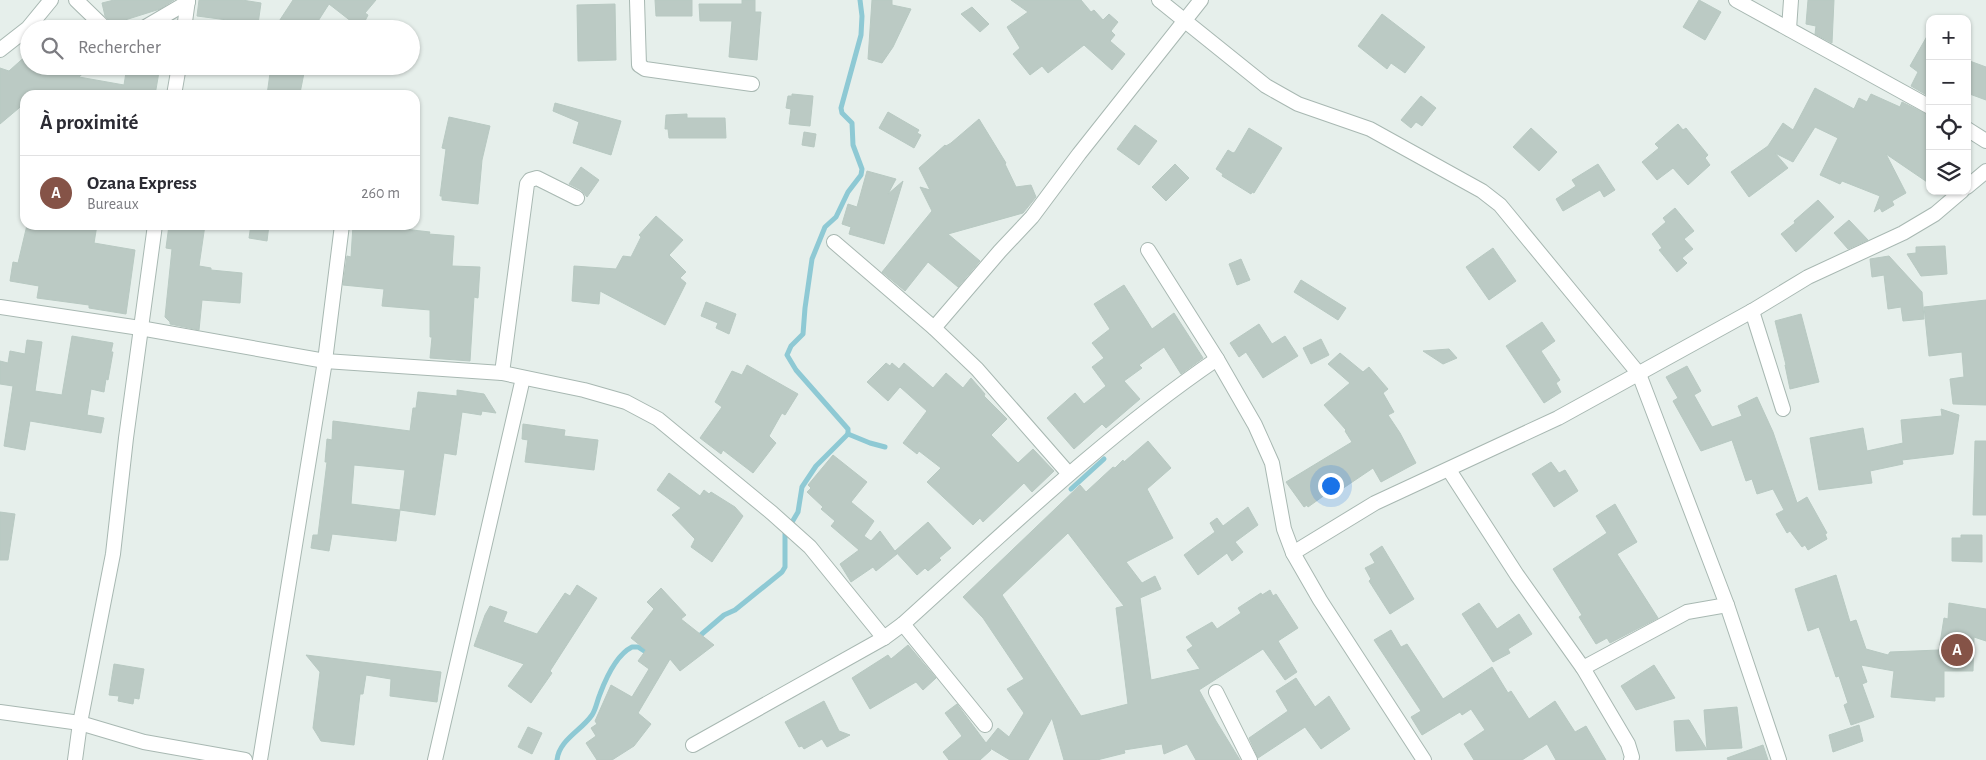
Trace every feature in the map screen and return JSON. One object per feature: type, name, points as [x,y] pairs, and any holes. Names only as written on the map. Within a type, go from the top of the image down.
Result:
[{"type":"street","points":[[35,20],[51,0]]},
{"type":"street","points":[[76,0],[97,20]]},
{"type":"street","points":[[637,0],[639,65],[645,68],[752,84]]},
{"type":"street","points":[[1159,0],[1266,86],[1298,104],[1370,129],[1482,191],[1507,212],[1639,374],[1727,605],[1779,760]]},
{"type":"street","points":[[934,328],[1032,217],[1079,154],[1201,0]]},
{"type":"street","points":[[1736,0],[1926,105]]},
{"type":"street","points":[[1790,0],[1790,29]]},
{"type":"street","points":[[157,20],[188,1]]},
{"type":"street","points":[[185,20],[188,1]]},
{"type":"street","points":[[0,50],[20,34]]},
{"type":"street","points":[[175,90],[177,75]]},
{"type":"street","points":[[1971,132],[1986,141]]},
{"type":"street","points":[[1971,184],[1986,171]]},
{"type":"street","points":[[502,373],[527,184],[530,180],[537,178],[578,198]]},
{"type":"street","points":[[1293,553],[1375,503],[1558,418],[1752,311],[1808,277],[1903,233],[1935,214],[1957,195]]},
{"type":"street","points":[[75,760],[80,723],[113,554],[140,328],[154,230]]},
{"type":"street","points":[[260,760],[325,361],[341,230]]},
{"type":"street","points":[[834,242],[934,328],[977,369],[1069,474]]},
{"type":"street","points":[[1148,250],[1218,358],[1255,425],[1272,463],[1284,529],[1293,553],[1320,600],[1424,760]]},
{"type":"street","points":[[0,307],[140,328],[325,361],[502,373],[584,390],[626,402],[658,419],[772,513],[810,547],[884,638]]},
{"type":"street","points":[[1752,311],[1783,409]]},
{"type":"street","points":[[693,745],[884,638],[903,624],[1069,474],[1153,404],[1218,358]]},
{"type":"street","points":[[435,760],[523,378]]},
{"type":"street","points":[[1449,470],[1517,575],[1583,668],[1628,744],[1632,757],[1631,760]]},
{"type":"street","points":[[1583,668],[1688,612],[1727,605]]},
{"type":"street","points":[[903,624],[985,725]]},
{"type":"street","points":[[1216,692],[1250,760]]},
{"type":"street","points":[[0,712],[80,723],[144,742],[245,760]]},
{"type":"building","points":[[114,0],[174,0],[160,9],[125,20],[109,20],[105,16],[102,3]]},
{"type":"building","points":[[199,0],[242,0],[261,3],[259,20],[228,20],[197,16]]},
{"type":"building","points":[[293,0],[376,0],[365,13],[368,15],[366,20],[349,20],[329,4],[319,20],[280,20]]},
{"type":"building","points":[[655,0],[692,0],[692,16],[656,16]]},
{"type":"building","points":[[742,0],[755,0],[755,12],[761,12],[757,60],[729,57],[732,21],[700,21],[699,4],[742,4]]},
{"type":"building","points":[[872,0],[892,0],[892,5],[911,9],[893,47],[882,63],[868,59]]},
{"type":"building","points":[[1011,0],[1081,0],[1091,12],[1094,10],[1103,20],[1109,14],[1118,22],[1111,31],[1115,35],[1110,41],[1125,54],[1112,70],[1084,45],[1048,73],[1042,66],[1030,75],[1013,54],[1020,48],[1007,27],[1028,12]]},
{"type":"building","points":[[1699,0],[1721,12],[1705,40],[1683,27]]},
{"type":"building","points":[[1808,0],[1834,0],[1832,43],[1815,34],[1816,26],[1806,24]]},
{"type":"building","points":[[615,4],[616,60],[578,61],[577,5]]},
{"type":"building","points":[[972,7],[989,24],[980,32],[961,14]]},
{"type":"building","points":[[1382,14],[1425,47],[1405,73],[1391,63],[1387,69],[1358,46]]},
{"type":"building","points":[[1926,38],[1926,95],[1911,86],[1918,72],[1910,66]]},
{"type":"building","points":[[20,61],[20,75],[81,75],[79,77],[124,85],[126,75],[158,75],[156,90],[20,90],[20,107],[0,124],[0,68],[9,71]]},
{"type":"building","points":[[1971,61],[1986,67],[1986,100],[1971,94]]},
{"type":"building","points":[[270,75],[304,75],[301,90],[268,90]]},
{"type":"building","points":[[1815,88],[1854,109],[1859,98],[1867,102],[1871,94],[1900,107],[1902,102],[1926,114],[1926,181],[1886,154],[1906,193],[1892,201],[1894,205],[1882,212],[1880,208],[1874,212],[1880,196],[1842,181],[1840,184],[1820,175],[1838,138],[1815,127],[1793,162],[1775,153],[1788,168],[1749,197],[1731,172],[1768,146],[1783,123],[1793,130]]},
{"type":"building","points":[[792,94],[813,96],[810,126],[789,124],[791,109],[786,108],[788,96],[792,96]]},
{"type":"building","points":[[1421,96],[1436,108],[1422,126],[1416,122],[1411,128],[1401,120]]},
{"type":"building","points":[[555,103],[621,121],[611,155],[573,143],[579,122],[553,111]]},
{"type":"building","points":[[888,112],[919,130],[917,133],[921,135],[914,148],[879,128]]},
{"type":"building","points":[[687,114],[687,118],[725,118],[726,138],[669,138],[668,129],[665,129],[666,115]]},
{"type":"building","points":[[449,117],[490,126],[482,160],[478,204],[442,200],[442,196],[440,196],[446,149],[442,148]]},
{"type":"building","points":[[979,119],[1006,163],[1016,187],[1031,185],[1036,197],[1023,213],[948,234],[980,261],[958,287],[928,262],[905,291],[882,272],[932,211],[920,187],[930,190],[919,168]]},
{"type":"building","points":[[1678,124],[1683,130],[1686,128],[1708,155],[1705,158],[1710,165],[1688,185],[1673,168],[1657,180],[1642,162],[1659,148],[1655,144]]},
{"type":"building","points":[[1135,125],[1157,141],[1139,165],[1117,149]]},
{"type":"building","points":[[1249,128],[1282,148],[1254,193],[1252,192],[1251,194],[1222,176],[1223,174],[1216,169],[1228,150],[1233,153],[1235,152]]},
{"type":"building","points":[[1531,128],[1557,152],[1539,171],[1513,147]]},
{"type":"building","points":[[804,132],[816,134],[814,147],[802,145]]},
{"type":"building","points":[[1175,164],[1189,178],[1166,201],[1152,187]]},
{"type":"building","points":[[1598,164],[1615,190],[1604,197],[1600,190],[1563,211],[1556,199],[1576,186],[1572,180]]},
{"type":"building","points":[[581,167],[599,180],[587,197],[581,190],[569,184]]},
{"type":"building","points":[[867,171],[896,179],[888,194],[903,181],[884,244],[849,234],[851,227],[842,224],[848,204],[857,207]]},
{"type":"building","points":[[1818,200],[1834,217],[1796,252],[1781,234]]},
{"type":"building","points":[[1675,208],[1694,231],[1684,239],[1693,249],[1682,258],[1687,263],[1677,272],[1659,250],[1662,248],[1652,234],[1666,222],[1663,218]]},
{"type":"building","points":[[656,216],[683,240],[669,255],[686,272],[680,278],[686,283],[665,325],[600,291],[599,304],[572,301],[574,266],[616,269],[623,256],[631,257],[641,237],[639,235]]},
{"type":"building","points":[[1849,220],[1868,240],[1848,249],[1834,233]]},
{"type":"building","points":[[26,230],[96,230],[94,243],[135,250],[126,314],[89,308],[89,305],[37,298],[39,286],[10,281],[13,262],[18,263]]},
{"type":"building","points":[[168,230],[204,230],[199,266],[211,268],[211,270],[242,273],[240,303],[202,300],[199,330],[170,324],[165,317],[172,249],[166,248]]},
{"type":"building","points":[[250,230],[268,230],[267,241],[249,238]]},
{"type":"building","points":[[353,230],[412,230],[430,232],[429,234],[454,236],[452,266],[480,267],[478,298],[474,297],[470,361],[430,358],[432,337],[430,337],[430,310],[382,306],[384,289],[343,285],[347,256],[351,257]]},
{"type":"building","points":[[1945,246],[1947,274],[1921,276],[1907,254],[1916,253],[1916,247]]},
{"type":"building","points":[[1493,248],[1516,281],[1489,300],[1466,267]]},
{"type":"building","points":[[1889,256],[1922,292],[1924,319],[1903,321],[1901,307],[1888,309],[1884,275],[1872,277],[1870,259]]},
{"type":"building","points":[[1241,259],[1250,280],[1237,285],[1229,264]]},
{"type":"building","points":[[1301,280],[1346,308],[1338,320],[1294,292]]},
{"type":"building","points":[[1124,285],[1152,329],[1174,313],[1203,358],[1181,374],[1164,347],[1139,365],[1142,368],[1124,381],[1140,399],[1106,428],[1102,424],[1074,449],[1047,418],[1075,393],[1084,404],[1106,386],[1092,367],[1104,358],[1092,343],[1110,329],[1094,304]]},
{"type":"building","points":[[1986,300],[1986,405],[1953,404],[1950,379],[1964,377],[1962,352],[1929,356],[1924,307]]},
{"type":"building","points":[[706,302],[736,314],[729,334],[716,328],[718,323],[701,316]]},
{"type":"building","points":[[1801,314],[1819,382],[1790,389],[1775,321]]},
{"type":"building","points":[[1542,322],[1555,341],[1541,351],[1560,380],[1556,383],[1561,392],[1544,403],[1506,346]]},
{"type":"building","points":[[1259,324],[1272,344],[1285,336],[1298,356],[1263,378],[1246,352],[1239,357],[1230,343]]},
{"type":"building","points":[[72,336],[113,343],[108,380],[106,379],[104,392],[91,389],[87,415],[104,418],[101,433],[30,421],[25,450],[4,446],[13,386],[0,384],[0,361],[8,363],[10,351],[25,354],[27,340],[42,342],[35,391],[62,395]]},
{"type":"building","points":[[1321,339],[1329,355],[1311,364],[1303,348]]},
{"type":"building","points":[[1449,349],[1457,358],[1443,364],[1423,351]]},
{"type":"building","points":[[1340,353],[1363,372],[1369,367],[1388,389],[1383,393],[1394,412],[1388,415],[1416,463],[1381,482],[1373,468],[1339,491],[1336,487],[1308,507],[1307,505],[1304,507],[1286,482],[1352,442],[1346,430],[1324,405],[1350,383],[1328,364]]},
{"type":"building","points":[[886,363],[890,366],[892,363],[899,369],[904,363],[933,388],[946,373],[963,388],[971,378],[985,394],[984,396],[1007,419],[991,435],[1018,463],[1033,449],[1054,471],[1032,492],[1024,483],[983,522],[980,518],[973,525],[927,482],[941,468],[919,451],[917,454],[903,443],[927,411],[900,387],[888,401],[867,382]]},
{"type":"building","points":[[747,365],[798,394],[785,415],[782,413],[769,436],[776,443],[753,473],[723,450],[721,454],[700,438],[722,407],[715,402],[732,371],[742,375]]},
{"type":"building","points":[[1687,366],[1701,391],[1694,395],[1712,427],[1742,416],[1738,406],[1757,397],[1773,432],[1797,503],[1807,497],[1827,533],[1825,534],[1827,539],[1808,550],[1805,545],[1802,547],[1790,531],[1787,533],[1776,514],[1784,510],[1773,489],[1757,494],[1752,479],[1746,481],[1732,440],[1701,451],[1673,401],[1678,398],[1666,377]]},
{"type":"building","points":[[457,390],[484,394],[496,413],[482,411],[481,415],[462,412],[456,455],[444,453],[435,515],[400,510],[396,541],[332,534],[329,551],[311,548],[313,535],[318,535],[327,462],[325,462],[327,439],[332,440],[333,421],[410,431],[413,408],[416,408],[418,392],[457,396]],"holes":[[[354,465],[405,470],[400,510],[351,504]]]},
{"type":"building","points":[[1941,409],[1959,415],[1953,454],[1902,460],[1903,464],[1870,471],[1872,483],[1819,490],[1810,438],[1863,428],[1867,451],[1903,443],[1901,420],[1942,416]]},
{"type":"building","points":[[523,424],[565,430],[564,436],[598,440],[594,470],[525,462],[528,440],[522,439]]},
{"type":"building","points":[[1148,441],[1171,468],[1147,489],[1173,538],[1126,562],[1142,583],[1155,576],[1161,589],[1140,598],[1151,680],[1200,669],[1187,650],[1193,646],[1186,637],[1212,622],[1217,629],[1241,613],[1238,608],[1261,593],[1262,595],[1270,590],[1273,596],[1276,594],[1298,628],[1278,641],[1297,672],[1285,680],[1263,649],[1199,690],[1240,760],[1196,760],[1187,744],[1164,754],[1162,744],[1124,750],[1125,753],[1097,760],[1064,760],[1052,718],[1028,760],[1010,760],[990,748],[991,750],[980,760],[949,760],[943,752],[962,736],[945,713],[957,704],[986,743],[998,728],[1009,737],[1024,713],[1007,689],[1024,679],[983,618],[963,597],[1080,485],[1086,492],[1113,467],[1115,468],[1123,460],[1124,462]],"holes":[[[1068,533],[1124,606],[1116,608],[1128,704],[1081,716],[1002,595]]]},
{"type":"building","points":[[1975,441],[1986,441],[1986,515],[1973,515]]},
{"type":"building","points":[[833,455],[867,482],[851,502],[874,521],[864,536],[871,541],[880,531],[897,554],[876,571],[873,567],[851,582],[840,564],[859,550],[831,526],[835,521],[821,509],[823,507],[807,492],[811,488],[808,485]]},
{"type":"building","points":[[1551,462],[1559,473],[1565,470],[1578,491],[1554,507],[1532,474]]},
{"type":"building","points":[[669,473],[700,496],[704,490],[709,494],[711,492],[735,507],[743,516],[712,562],[691,547],[695,539],[672,515],[681,508],[657,490]]},
{"type":"building","points":[[1615,504],[1637,542],[1617,554],[1658,618],[1610,643],[1607,638],[1596,644],[1579,617],[1582,615],[1553,569],[1607,533],[1596,516]]},
{"type":"building","points":[[1248,507],[1258,525],[1235,542],[1243,552],[1232,561],[1227,553],[1198,575],[1184,555],[1215,532],[1210,523],[1217,518],[1223,526]]},
{"type":"building","points":[[0,512],[15,514],[8,560],[0,560]]},
{"type":"building","points":[[928,522],[951,548],[928,571],[925,568],[917,575],[895,551]]},
{"type":"building","points":[[1961,535],[1982,535],[1982,562],[1952,561],[1952,538],[1961,538]]},
{"type":"building","points":[[1382,546],[1414,599],[1390,614],[1369,581],[1371,579],[1365,568],[1375,563],[1370,554]]},
{"type":"building","points":[[1836,575],[1850,622],[1856,620],[1866,649],[1888,655],[1890,652],[1939,650],[1944,618],[1948,619],[1949,603],[1986,609],[1986,641],[1974,637],[1973,671],[1944,671],[1944,697],[1935,697],[1935,701],[1891,697],[1894,671],[1861,665],[1867,682],[1862,684],[1874,717],[1851,725],[1844,705],[1848,703],[1839,676],[1836,677],[1819,627],[1808,631],[1795,589]]},
{"type":"building","points":[[577,585],[597,598],[550,671],[552,673],[531,703],[508,686],[524,664],[474,646],[485,615],[490,606],[507,612],[503,622],[537,634],[565,593],[570,596]]},
{"type":"building","points":[[661,588],[686,615],[681,619],[714,645],[680,671],[670,659],[638,713],[651,724],[634,746],[612,760],[597,760],[586,743],[596,736],[591,728],[597,724],[595,721],[611,685],[632,697],[649,669],[638,661],[646,650],[631,638],[654,609],[647,602]]},
{"type":"building","points":[[1479,603],[1497,629],[1519,614],[1532,634],[1508,649],[1510,653],[1493,662],[1462,614]]},
{"type":"building","points":[[1391,630],[1401,647],[1407,644],[1443,699],[1492,667],[1508,693],[1511,691],[1529,719],[1555,701],[1575,732],[1586,726],[1606,760],[1556,760],[1547,744],[1522,760],[1474,760],[1464,744],[1485,730],[1471,709],[1462,715],[1460,712],[1422,735],[1411,717],[1421,711],[1374,640]]},
{"type":"building","points":[[908,645],[936,678],[923,690],[916,682],[870,709],[852,678],[888,655],[891,659]]},
{"type":"building","points":[[306,655],[441,672],[437,702],[390,696],[391,679],[366,675],[363,694],[360,694],[354,745],[321,741],[313,728],[320,672]]},
{"type":"building","points":[[114,664],[144,669],[139,699],[134,698],[133,704],[118,701],[119,696],[109,695]]},
{"type":"building","points":[[1654,665],[1675,698],[1636,710],[1621,686]]},
{"type":"building","points":[[1296,678],[1315,707],[1329,696],[1350,729],[1321,749],[1305,727],[1258,758],[1249,738],[1288,711],[1276,691]]},
{"type":"building","points":[[824,701],[839,731],[850,735],[827,747],[822,739],[804,749],[802,746],[799,747],[785,722]]},
{"type":"building","points":[[1737,707],[1742,748],[1707,750],[1704,710]]},
{"type":"building","points":[[1689,720],[1707,750],[1676,751],[1674,721]]},
{"type":"building","points":[[1859,725],[1863,741],[1833,752],[1829,735]]},
{"type":"building","points":[[528,727],[542,733],[532,754],[518,747]]},
{"type":"building","points":[[1763,745],[1768,760],[1728,760],[1727,758]]},
{"type":"waterway","points":[[848,434],[848,429],[796,370],[787,355],[791,346],[803,334],[812,259],[825,227],[836,217],[848,192],[861,175],[862,169],[853,145],[852,123],[842,113],[841,108],[861,35],[862,16],[860,0]]},
{"type":"waterway","points":[[848,434],[885,447]]},
{"type":"waterway","points":[[696,639],[724,615],[735,610],[782,572],[785,567],[785,534],[798,512],[802,487],[816,466],[848,434]]},
{"type":"waterway","points":[[1071,489],[1104,459]]},
{"type":"waterway","points":[[557,760],[566,741],[592,715],[602,688],[621,655],[632,647],[638,647],[649,654]]},
{"type":"place","name":"Ozana Express","points":[[1957,650]]}]
